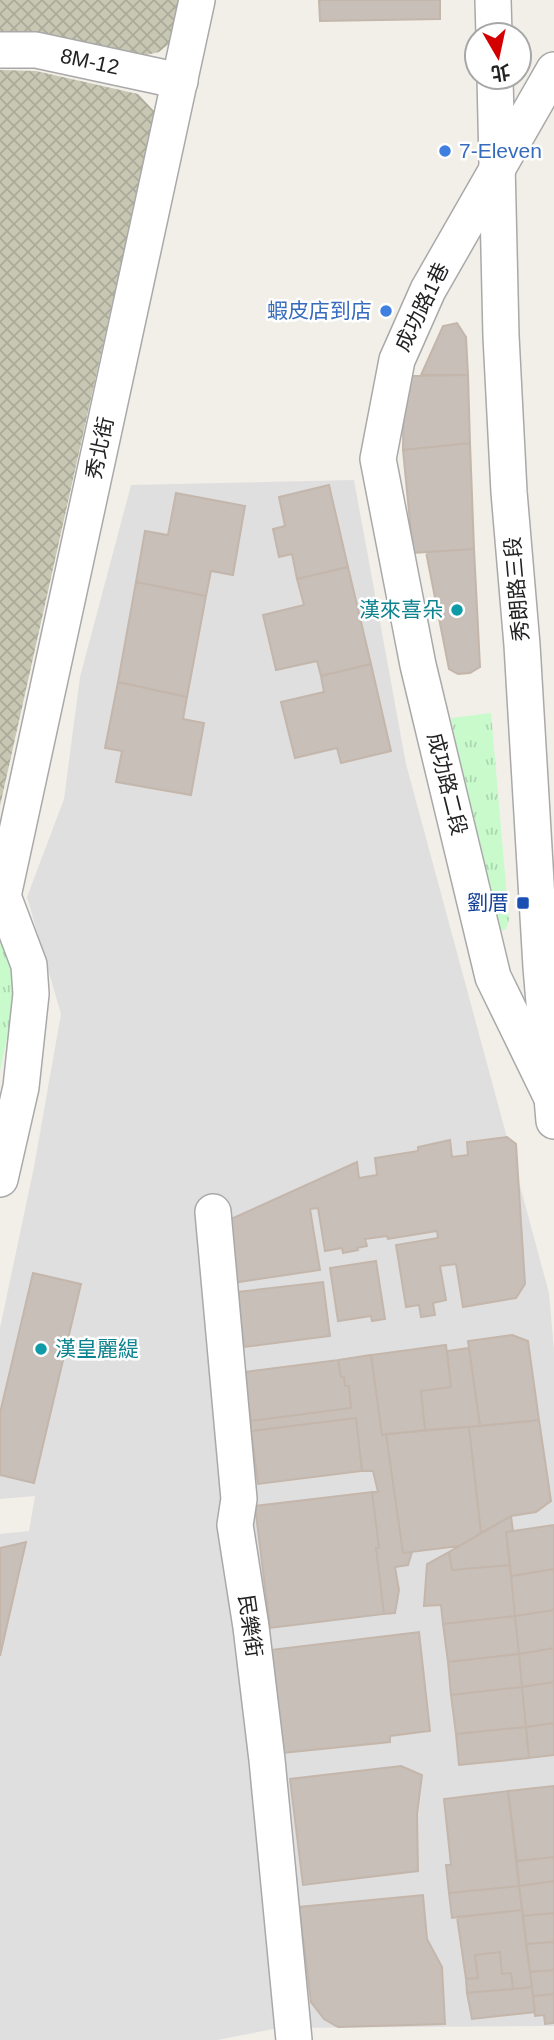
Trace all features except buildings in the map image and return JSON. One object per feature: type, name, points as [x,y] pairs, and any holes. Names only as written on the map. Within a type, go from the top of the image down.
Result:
[{"type":"street","name":"秀北街","points":[[1,896],[197,0]]},
{"type":"street","points":[[493,0],[494,21]]},
{"type":"street","name":"8M-12","points":[[0,50],[37,50],[180,81]]},
{"type":"street","points":[[497,166],[554,71]]},
{"type":"street","name":"秀朗路三段","points":[[495,91],[508,479],[522,645],[542,789],[553,1109]]},
{"type":"street","name":"成功路1巷","points":[[378,459],[397,360],[428,289],[497,166]]},
{"type":"street","name":"成功路二段","points":[[378,459],[418,665],[492,978],[553,1109]]},
{"type":"street","points":[[0,1179],[21,1087],[31,994],[29,965],[1,896]]},
{"type":"street","name":"民樂街","points":[[213,1212],[239,1499],[234,1525],[251,1627],[267,1760],[294,2040]]},
{"type":"shaded area","points":[[0,0],[179,0],[169,44],[159,52],[142,56],[0,33]]},
{"type":"shaded area","points":[[0,70],[36,71],[138,94],[155,112],[0,806]]},
{"type":"shaded area","points":[[354,480],[406,764],[549,1293],[554,1350],[554,2026],[279,2028],[217,2040],[0,2040],[0,1534],[29,1531],[35,1496],[0,1499],[0,1328],[34,1167],[61,1014],[27,897],[64,799],[80,677],[131,485]]},
{"type":"green space","points":[[491,713],[509,920],[506,929],[501,931],[496,930],[492,923],[451,718]]},
{"type":"green space","points":[[0,928],[14,970],[16,996],[0,1071]]},
{"type":"place","name":"7-Eleven","points":[[445,151]]},
{"type":"place","name":"蝦皮店到店","points":[[386,311]]},
{"type":"place","name":"漢來喜朵","points":[[457,610]]},
{"type":"place","name":"劉厝","points":[[523,903]]},
{"type":"place","name":"漢皇麗緹","points":[[41,1349]]}]
